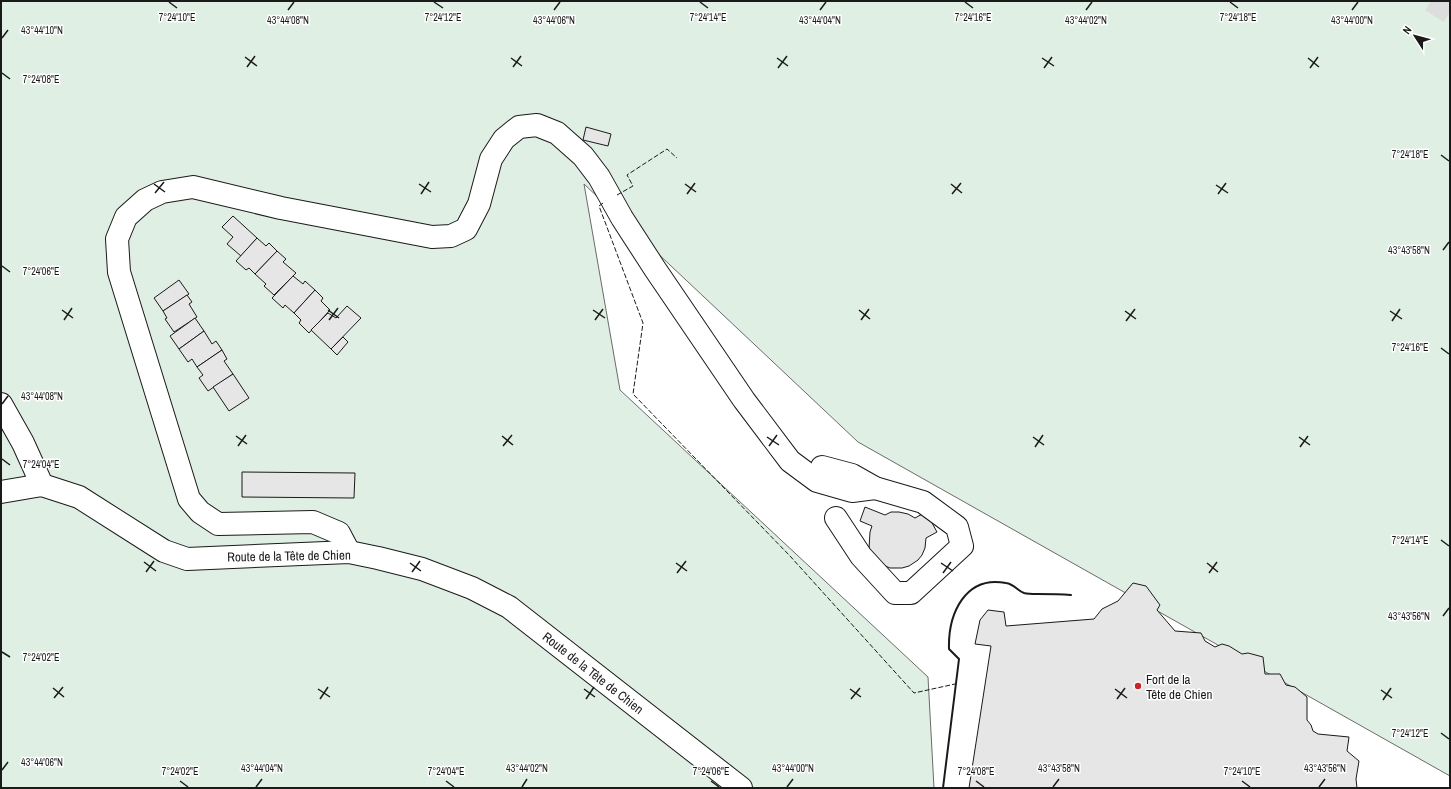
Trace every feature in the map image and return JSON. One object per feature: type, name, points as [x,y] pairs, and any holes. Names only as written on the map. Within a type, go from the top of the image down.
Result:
[{"type":"street","points":[[349,552],[339,533],[313,522],[218,524],[200,512],[189,498],[119,272],[117,239],[126,217],[145,200],[162,192],[193,186],[282,208],[432,237],[451,236],[466,229],[479,204],[491,159],[504,139],[519,127],[537,125],[556,133],[583,156],[599,177],[622,218],[655,269],[744,400],[790,461],[817,481],[852,491],[875,488],[923,502],[957,527],[962,546],[911,593],[895,593],[861,556],[836,518]]},
{"type":"street","points":[[1,404],[23,443],[42,486]]},
{"type":"street","name":"Route de la Tête de Chien","points":[[1,492],[42,486],[79,497],[164,551],[187,558],[349,552],[422,569],[472,588],[509,608],[741,788]]},
{"type":"green space","points":[[1,1],[1450,1],[1450,776],[858,442],[584,184],[620,390],[928,677],[934,788],[1,788]]},
{"type":"building","points":[[586,127],[611,134],[608,146],[583,140]]},
{"type":"building","points":[[233,216],[257,238],[241,256],[227,244],[233,237],[222,227]]},
{"type":"building","points":[[257,238],[266,246],[269,243],[277,251],[255,274],[249,268],[246,270],[236,261]]},
{"type":"building","points":[[277,251],[286,259],[283,262],[296,273],[274,295],[264,286],[266,284],[255,274]]},
{"type":"building","points":[[293,276],[303,284],[305,281],[315,290],[294,313],[285,305],[283,308],[272,298]]},
{"type":"building","points":[[179,280],[189,294],[163,311],[154,298]]},
{"type":"building","points":[[315,290],[323,298],[321,301],[330,310],[309,333],[299,323],[301,320],[294,313]]},
{"type":"building","points":[[187,295],[192,302],[189,304],[197,317],[174,332],[165,319],[167,318],[163,311]]},
{"type":"building","points":[[347,306],[361,318],[331,349],[311,330],[328,313],[336,318]]},
{"type":"building","points":[[195,318],[204,331],[179,349],[170,336]]},
{"type":"building","points":[[204,331],[212,344],[216,341],[222,350],[197,367],[192,359],[188,362],[179,349]]},
{"type":"building","points":[[343,337],[348,342],[337,355],[331,349]]},
{"type":"building","points":[[222,350],[227,359],[224,361],[233,374],[208,391],[199,378],[203,375],[197,367]]},
{"type":"building","points":[[233,374],[249,398],[229,411],[213,387]]},
{"type":"building","points":[[242,472],[355,473],[354,498],[242,497]]},
{"type":"building","points":[[865,507],[885,515],[891,512],[899,512],[908,514],[915,518],[926,512],[937,532],[926,538],[925,548],[918,560],[909,566],[902,568],[890,568],[881,564],[869,549],[870,532],[872,526],[860,521]]},
{"type":"building","name":"Fort de la Tête de Chien","points":[[1133,583],[1146,586],[1160,605],[1157,610],[1175,631],[1201,633],[1205,641],[1215,647],[1222,644],[1229,646],[1242,654],[1248,653],[1263,657],[1265,674],[1280,674],[1286,685],[1295,687],[1307,697],[1307,720],[1313,731],[1318,734],[1349,737],[1347,751],[1359,761],[1356,779],[1357,788],[969,788],[991,646],[975,644],[980,620],[988,610],[1004,612],[1006,626],[1094,619],[1102,609],[1118,601]]},
{"type":"tunnel","points":[[1431,1],[1450,13]]},
{"type":"fence","points":[[617,195],[633,186],[627,175],[667,149],[677,158]]},
{"type":"fence","points":[[603,203],[599,206],[643,323],[633,394],[790,556],[914,693],[955,684]]},
{"type":"wall","points":[[943,788],[959,659],[949,649],[949,636],[956,611],[962,600],[970,591],[980,585],[992,582],[1006,583],[1014,586],[1022,592],[1032,594],[1071,595]]},
{"type":"place","name":"Fort de la Tête de Chien","points":[[1138,686]]}]
